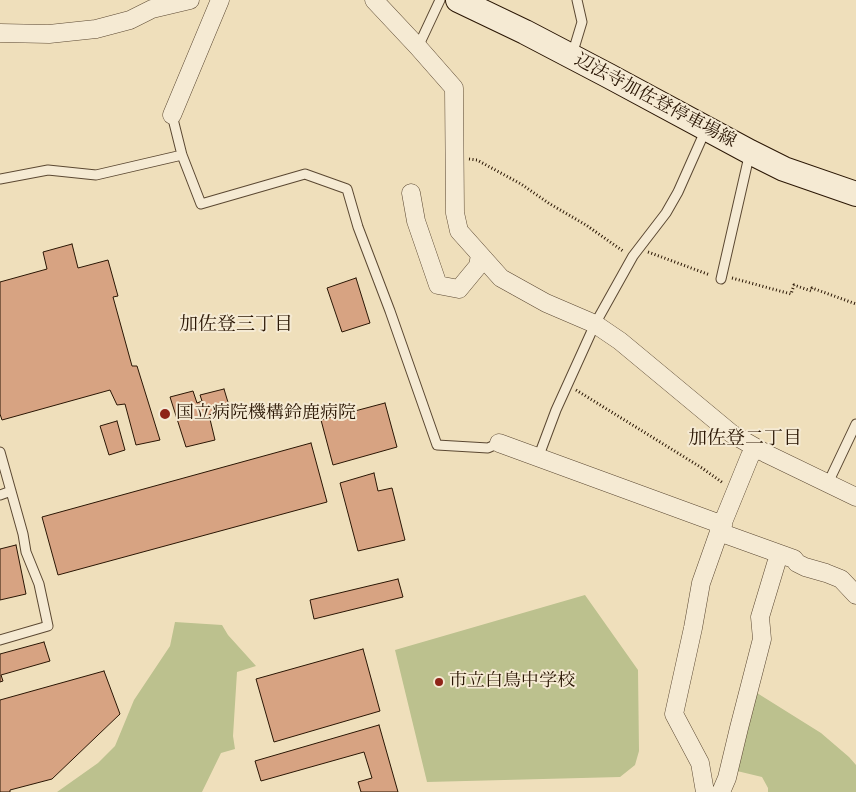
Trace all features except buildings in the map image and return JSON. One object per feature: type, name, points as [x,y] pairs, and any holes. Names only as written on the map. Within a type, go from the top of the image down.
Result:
[{"type":"main road","name":"辺法寺加佐登停車場線","points":[[458,0],[572,57],[784,169],[856,194]]},
{"type":"street","points":[[0,33],[49,34],[96,29],[130,20],[152,9],[190,0]]},
{"type":"street","points":[[172,115],[220,0]]},
{"type":"street","points":[[374,0],[454,88],[455,213],[459,231],[501,278],[522,290],[595,324],[620,341],[732,434],[856,497]]},
{"type":"street","points":[[411,193],[416,221],[438,284],[459,289],[478,266],[480,255]]},
{"type":"street","points":[[499,444],[721,528],[794,559],[805,567],[826,573],[840,580],[856,595]]},
{"type":"street","points":[[705,792],[700,763],[674,714],[694,628],[701,583],[750,456],[757,448]]},
{"type":"street","points":[[721,792],[727,778],[738,728],[762,639],[760,617],[779,554]]},
{"type":"lane","points":[[418,47],[440,0]]},
{"type":"lane","points":[[572,57],[582,22],[577,0]]},
{"type":"lane","points":[[172,115],[182,155],[201,204],[305,174],[347,189],[358,227],[437,445],[488,448],[499,444]]},
{"type":"lane","points":[[538,458],[556,410],[595,324],[636,252],[670,206],[706,129]]},
{"type":"lane","points":[[721,277],[750,152]]},
{"type":"lane","points":[[0,179],[48,170],[96,175],[182,155]]},
{"type":"lane","points":[[828,482],[856,424]]},
{"type":"lane","points":[[0,452],[24,534],[26,552],[39,584],[48,626],[0,640]]},
{"type":"lane","points":[[0,495],[11,491]]},
{"type":"path","points":[[456,158],[478,160],[586,225],[625,253],[636,252],[721,277],[790,294],[794,285],[811,291],[812,288],[856,304]]},
{"type":"path","points":[[567,385],[702,468],[736,492]]},
{"type":"green space","points":[[585,595],[638,670],[639,751],[635,765],[620,777],[427,782],[395,650]]},
{"type":"green space","points":[[175,622],[222,625],[228,635],[256,666],[237,672],[233,736],[235,749],[221,753],[202,792],[57,792],[98,763],[115,746],[134,700],[170,646]]},
{"type":"green space","points":[[757,693],[821,733],[849,757],[856,765],[856,792],[768,792],[762,777],[737,771]]},
{"type":"place","name":"国立病院機構鈴鹿病院","points":[[165,414]]},
{"type":"place","name":"市立白鳥中学校","points":[[439,682]]},
{"type":"district","name":"加佐登三丁目","points":[[236,325]]},
{"type":"district","name":"加佐登二丁目","points":[[745,439]]}]
